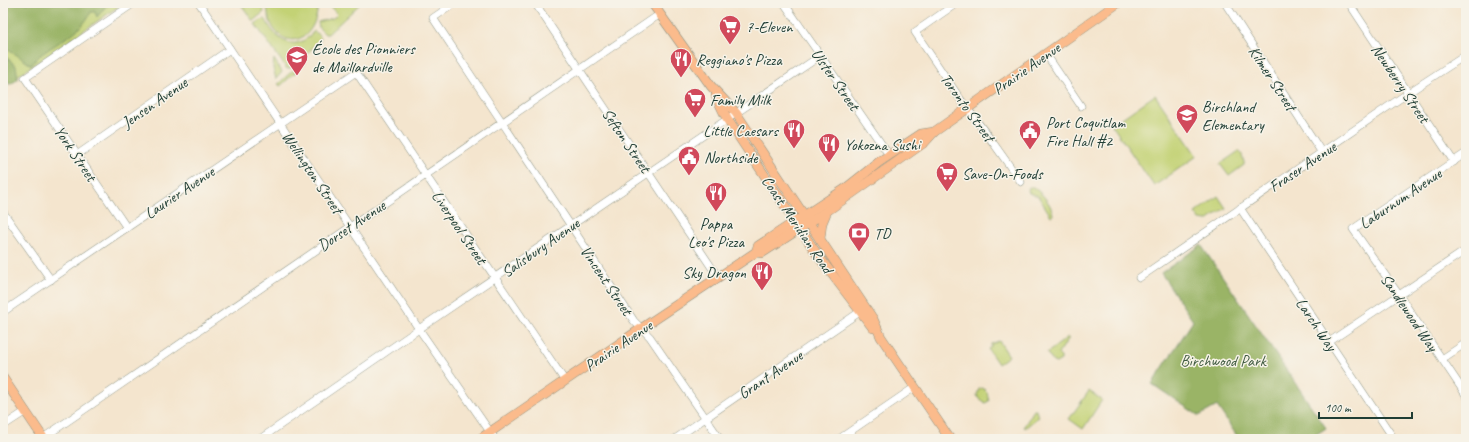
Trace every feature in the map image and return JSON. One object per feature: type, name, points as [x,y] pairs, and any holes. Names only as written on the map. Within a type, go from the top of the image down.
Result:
[{"type":"main road","name":"Coast Meridian Road","points":[[652,3],[711,86],[736,113],[820,239],[862,310]]},
{"type":"main road","name":"Prairie Avenue","points":[[806,219],[827,211],[925,142],[934,132],[1118,3]]},
{"type":"main road","name":"Coast Meridian Road","points":[[711,86],[727,119],[819,257],[862,310],[872,319],[881,336],[950,439]]},
{"type":"main road","name":"Prairie Avenue","points":[[480,439],[493,436],[565,381],[641,328],[756,252],[758,246],[798,225],[889,155],[921,134],[934,132]]},
{"type":"main road","points":[[820,239],[822,223],[827,211]]},
{"type":"main road","points":[[3,378],[44,438]]},
{"type":"street","name":"York Street","points":[[127,228],[25,78],[134,3]]},
{"type":"street","name":"Wellington Street","points":[[199,3],[418,330],[493,436]]},
{"type":"street","name":"Vincent Street","points":[[455,3],[433,18],[634,321],[650,337],[720,439]]},
{"type":"street","name":"Sefton Street","points":[[536,3],[718,278]]},
{"type":"street","name":"Ulster Street","points":[[784,3],[889,155]]},
{"type":"street","name":"Toronto Street","points":[[957,3],[915,32],[1021,182]]},
{"type":"street","name":"Kilmer Street","points":[[1225,3],[1322,152]]},
{"type":"street","name":"Newberry Street","points":[[1349,3],[1454,162]]},
{"type":"street","name":"Dorset Avenue","points":[[44,438],[660,14]]},
{"type":"street","name":"Jensen Avenue","points":[[77,155],[230,49]]},
{"type":"street","points":[[1046,54],[1081,106]]},
{"type":"street","name":"Fraser Avenue","points":[[1139,278],[1408,93],[1466,55]]},
{"type":"street","name":"Salisbury Avenue","points":[[260,439],[820,56]]},
{"type":"street","name":"Laurier Avenue","points":[[3,312],[356,72]]},
{"type":"street","name":"Liverpool Street","points":[[356,72],[494,279],[565,381]]},
{"type":"street","name":"Laburnum Avenue","points":[[1353,229],[1466,154]]},
{"type":"street","name":"Larch Way","points":[[1240,208],[1394,439]]},
{"type":"street","points":[[3,212],[51,280]]},
{"type":"street","name":"Sandlewood Way","points":[[1353,229],[1466,395]]},
{"type":"street","points":[[1329,342],[1466,250]]},
{"type":"street","name":"Grant Avenue","points":[[675,439],[862,310]]},
{"type":"street","points":[[1442,359],[1466,343]]},
{"type":"street","points":[[839,439],[915,387]]},
{"type":"street","points":[[3,426],[26,411]]},
{"type":"green space","points":[[3,3],[124,3],[3,86]]},
{"type":"green space","points":[[3,3],[116,3],[106,6],[97,17],[95,12],[91,12],[76,31],[40,55],[31,65],[7,48],[3,47]]},
{"type":"green space","points":[[240,3],[255,3],[258,5],[262,3],[264,12],[253,21]]},
{"type":"green space","points":[[267,3],[318,3],[315,20],[309,31],[301,38],[292,40],[283,37],[275,30],[269,19]]},
{"type":"green space","points":[[327,3],[361,3],[328,34],[325,34],[319,28],[318,22],[333,18],[337,14]]},
{"type":"green space","points":[[263,19],[266,20],[275,34],[287,42],[300,42],[314,31],[321,39],[291,68],[287,69],[255,24]]},
{"type":"green space","points":[[3,54],[16,66],[18,79],[11,84],[3,83]]},
{"type":"green space","points":[[274,59],[282,72],[276,79],[273,68]]},
{"type":"green space","points":[[303,61],[305,64],[280,86],[278,84]]},
{"type":"green space","points":[[1155,95],[1197,156],[1154,186],[1112,125]]},
{"type":"green space","points":[[1239,151],[1242,155],[1244,165],[1229,176],[1220,164]]},
{"type":"green space","points":[[1032,187],[1039,191],[1046,199],[1051,207],[1053,215],[1051,216],[1038,196],[1029,193],[1028,189]]},
{"type":"green space","points":[[1218,196],[1226,208],[1207,221],[1200,220],[1195,213]]},
{"type":"green space","name":"Birchwood Park","points":[[1201,245],[1326,428],[1309,439],[1239,439],[1217,406],[1199,416],[1152,384],[1193,321],[1161,273]]},
{"type":"green space","points":[[1068,337],[1069,338],[1058,354],[1061,357],[1061,360],[1056,363],[1053,362],[1047,353]]},
{"type":"green space","points":[[999,341],[1009,356],[998,364],[988,349],[991,347],[991,344]]},
{"type":"green space","points":[[983,388],[987,392],[989,401],[985,403],[978,398],[977,395],[979,389]]},
{"type":"green space","points":[[1089,391],[1102,400],[1083,429],[1069,419]]},
{"type":"green space","points":[[1034,410],[1036,410],[1038,417],[1025,428],[1024,426]]},
{"type":"place","name":"7-Eleven","points":[[730,46]]},
{"type":"place","name":"École des Pionniers de Maillardville","points":[[297,76]]},
{"type":"place","name":"Reggiano's Pizza","points":[[681,78]]},
{"type":"place","name":"Family Milk","points":[[695,118]]},
{"type":"place","name":"Birchland Elementary","points":[[1187,134]]},
{"type":"place","name":"Little Caesars","points":[[794,150]]},
{"type":"place","name":"Port Coquitlam Fire Hall #2","points":[[1030,150]]},
{"type":"place","name":"Yokozna Sushi","points":[[829,164]]},
{"type":"place","name":"Northside","points":[[689,176]]},
{"type":"place","name":"Save-On-Foods","points":[[947,192]]},
{"type":"place","name":"Pappa Leo's Pizza","points":[[716,212]]},
{"type":"place","name":"TD","points":[[859,252]]},
{"type":"place","name":"Sky Dragon","points":[[762,292]]}]
